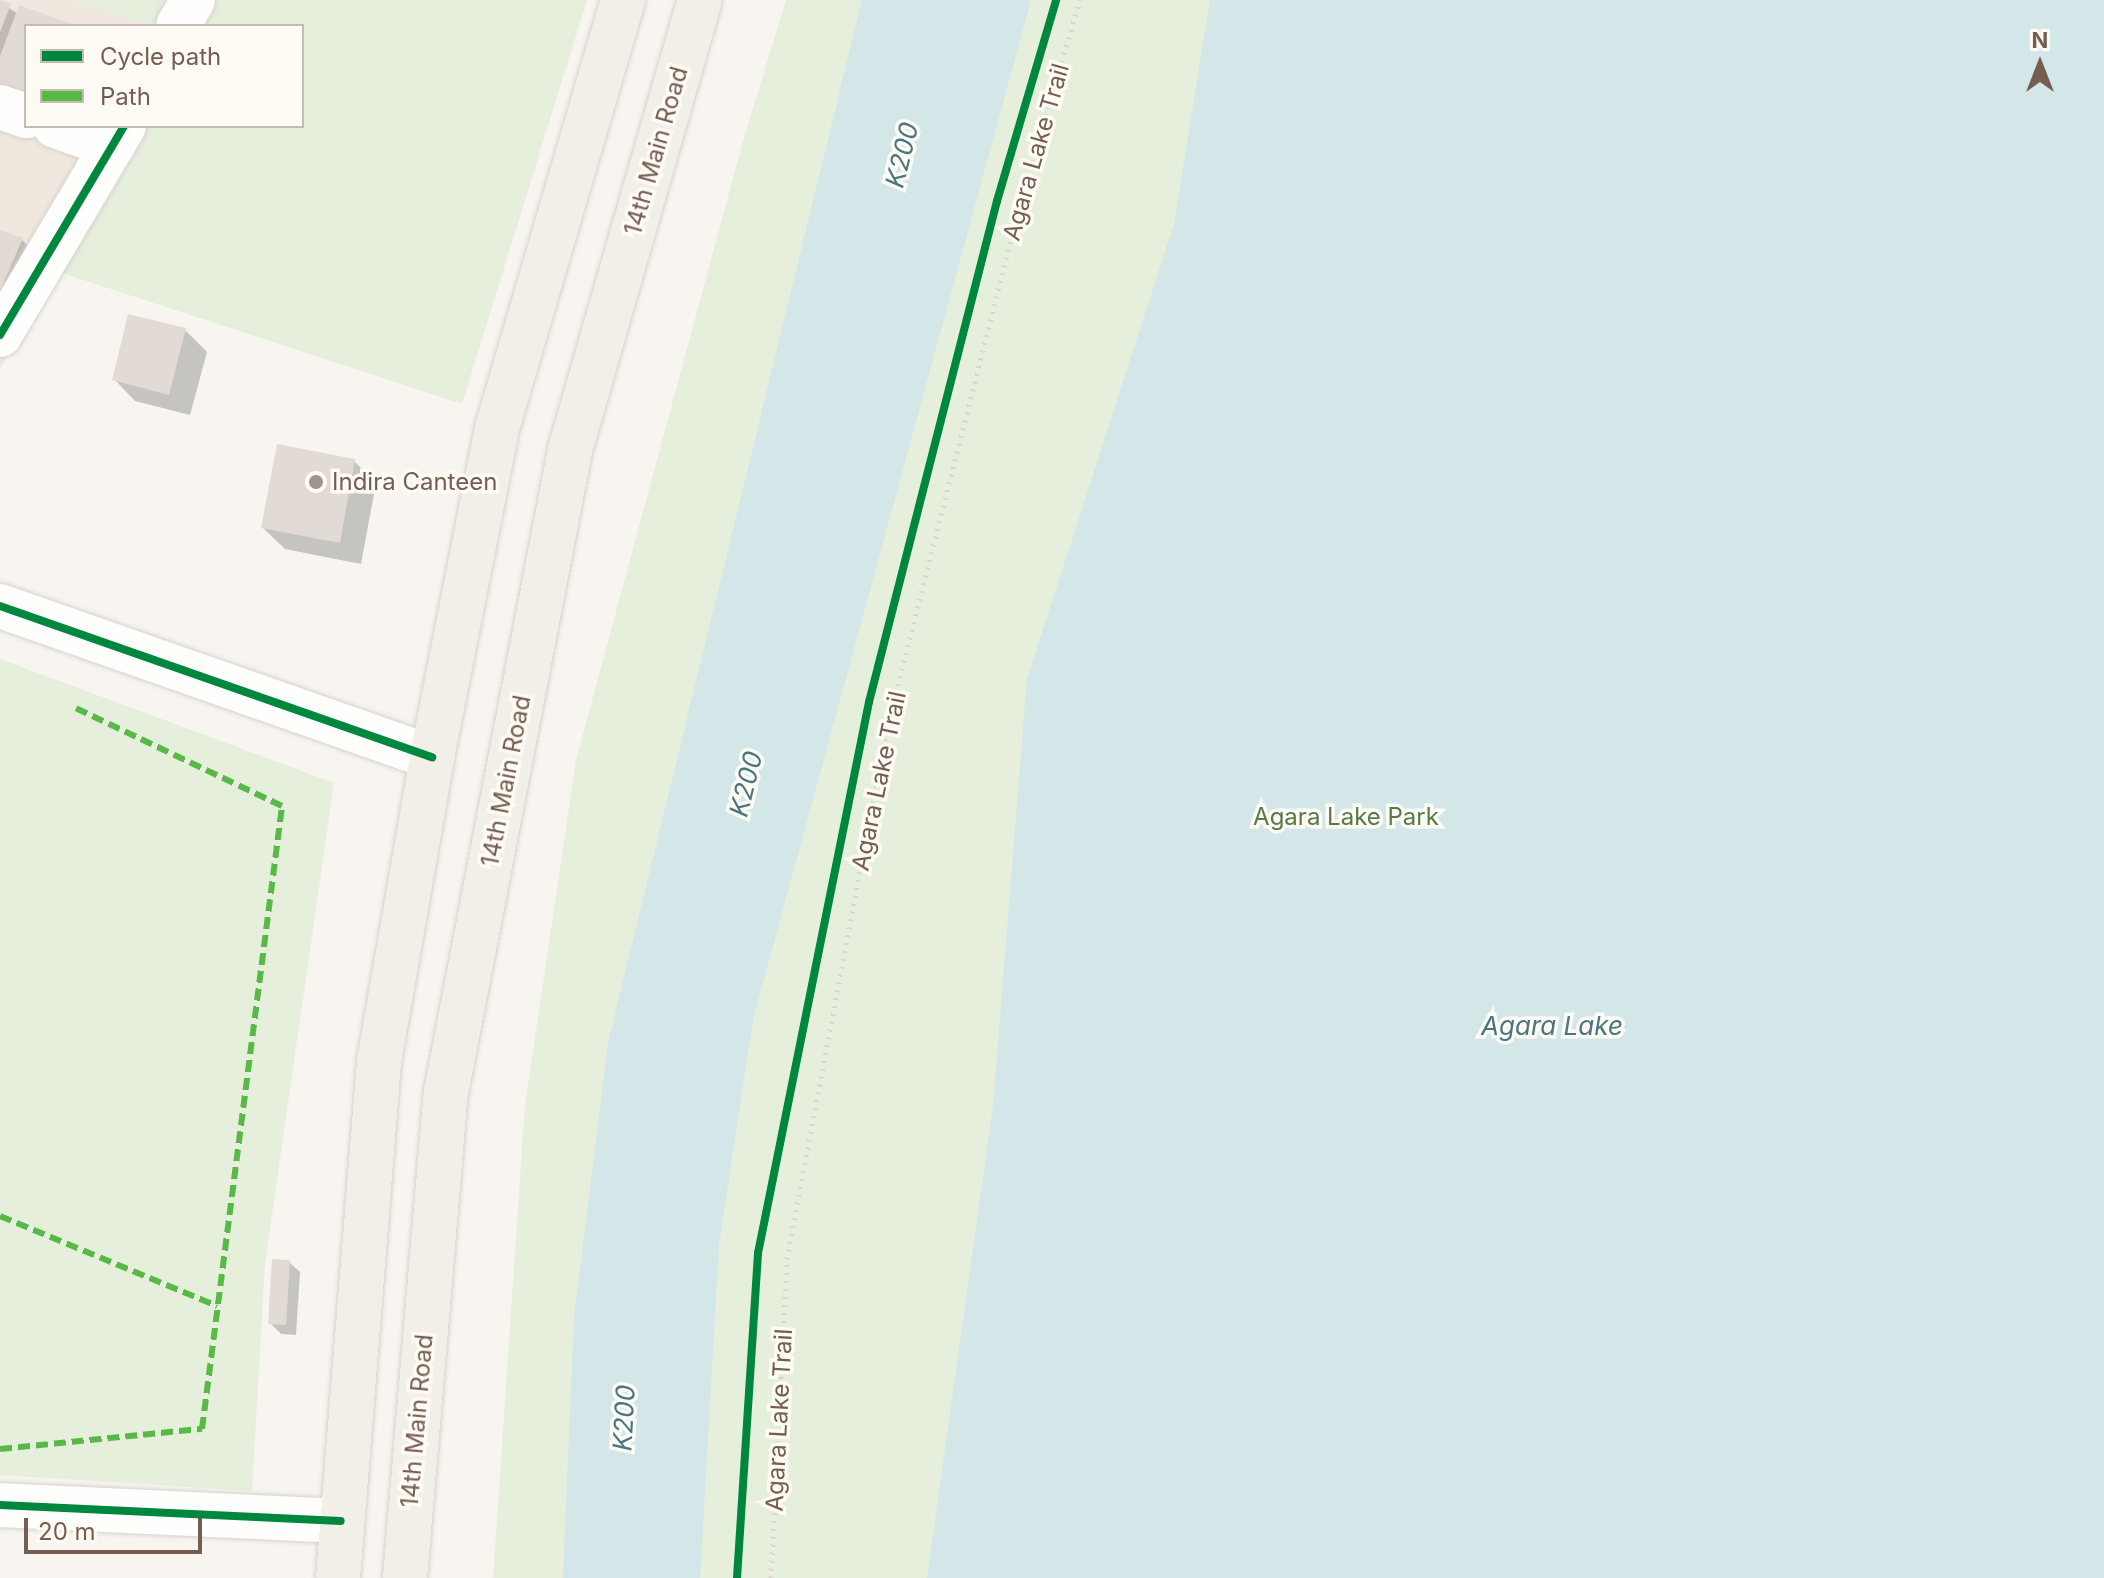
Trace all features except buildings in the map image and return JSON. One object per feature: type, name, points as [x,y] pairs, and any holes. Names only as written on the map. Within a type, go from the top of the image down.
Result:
[{"type":"main road","points":[[338,1578],[379,1062],[432,757],[498,425],[623,0]]},
{"type":"main road","name":"14th Main Road","points":[[405,1578],[446,1093],[570,450],[700,0]]},
{"type":"street","points":[[179,24],[193,0]]},
{"type":"street","points":[[0,107],[24,115]]},
{"type":"street","points":[[0,335],[119,136],[68,128]]},
{"type":"street","points":[[0,606],[432,757]]},
{"type":"street","points":[[0,1505],[341,1521]]},
{"type":"shaded area","points":[[0,0],[212,0],[198,24],[24,24],[24,128],[138,128],[0,369]]},
{"type":"green space","points":[[67,0],[165,0],[156,24]]},
{"type":"green space","points":[[212,0],[587,0],[462,404],[56,271],[138,128],[304,128],[304,24],[198,24]]},
{"type":"green space","name":"Agara Lake","points":[[786,0],[2104,0],[2104,1578],[493,1578],[525,1105],[576,760],[743,141]]},
{"type":"green space","points":[[0,659],[334,783],[265,1264],[252,1491],[0,1475]]},
{"type":"water","name":"K200","points":[[862,0],[1031,0],[753,1019],[719,1245],[700,1578],[563,1578],[574,1319],[608,1043]]},
{"type":"water","name":"Agara Lake","points":[[1210,0],[2104,0],[2104,1578],[927,1578],[993,1106],[1027,679],[1174,224]]},
{"type":"marked path","points":[[0,1449],[202,1429],[282,806],[76,708]]},
{"type":"marked path","points":[[0,1216],[217,1306]]},
{"type":"cycle path","name":"Agara Lake Trail","points":[[737,1578],[758,1253],[869,702],[997,201],[1056,0]]},
{"type":"cycle path","points":[[0,335],[123,128]]},
{"type":"cycle path","points":[[0,606],[432,757]]},
{"type":"cycle path","points":[[0,1505],[341,1521]]},
{"type":"place","name":"Indira Canteen","points":[[316,482]]},
{"type":"park label","name":"Agara Lake Park","points":[[1346,817]]}]
